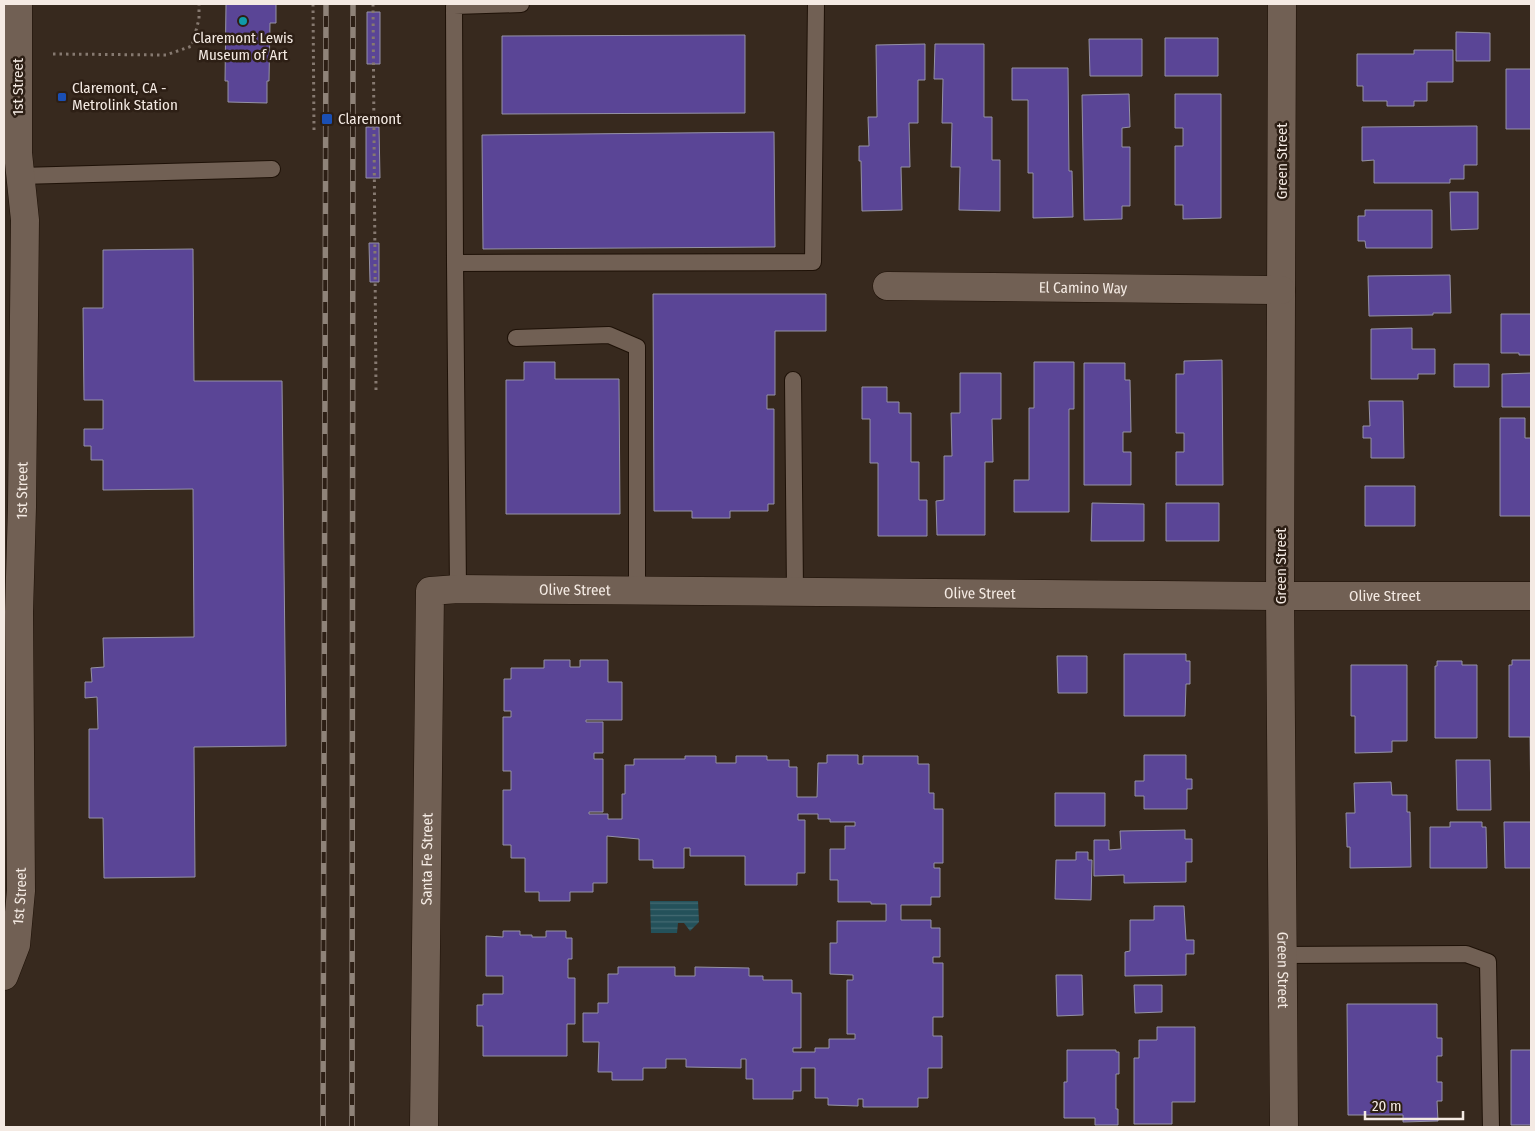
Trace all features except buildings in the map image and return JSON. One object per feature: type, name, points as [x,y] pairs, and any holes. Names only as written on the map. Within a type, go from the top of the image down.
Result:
[{"type":"street","name":"1st Street","points":[[4,976],[16,945],[21,891],[12,564],[22,508],[25,220],[18,153],[18,4]]},
{"type":"street","name":"Green Street","points":[[1282,4],[1280,596],[1284,1127]]},
{"type":"street","name":"El Camino Way","points":[[887,286],[1281,290]]},
{"type":"street","name":"Olive Street","points":[[430,591],[458,589],[1280,596],[1531,596]]},
{"type":"street","name":"Santa Fe Street","points":[[424,1127],[430,591]]},
{"type":"lane","points":[[458,589],[454,6],[521,4]]},
{"type":"lane","points":[[455,263],[813,262],[816,4]]},
{"type":"lane","points":[[20,176],[272,169]]},
{"type":"lane","points":[[516,338],[609,335],[637,347],[637,590]]},
{"type":"lane","points":[[793,380],[796,591]]},
{"type":"lane","points":[[1283,955],[1466,954],[1488,962],[1491,1127]]},
{"type":"path","points":[[53,54],[166,55],[192,46],[199,19],[200,4]]},
{"type":"path","points":[[312,4],[314,130]]},
{"type":"path","points":[[374,4],[376,392]]},
{"type":"water","points":[[650,901],[698,901],[699,922],[690,931],[684,923],[678,923],[677,933],[651,933]]},
{"type":"railway","points":[[323,1127],[326,4]]},
{"type":"railway","points":[[352,1127],[353,4]]},
{"type":"place","name":"Claremont Lewis Museum of Art","points":[[243,21]]},
{"type":"place","name":"Claremont, CA - Metrolink Station","points":[[62,97]]},
{"type":"place","name":"Claremont","points":[[327,119]]}]
